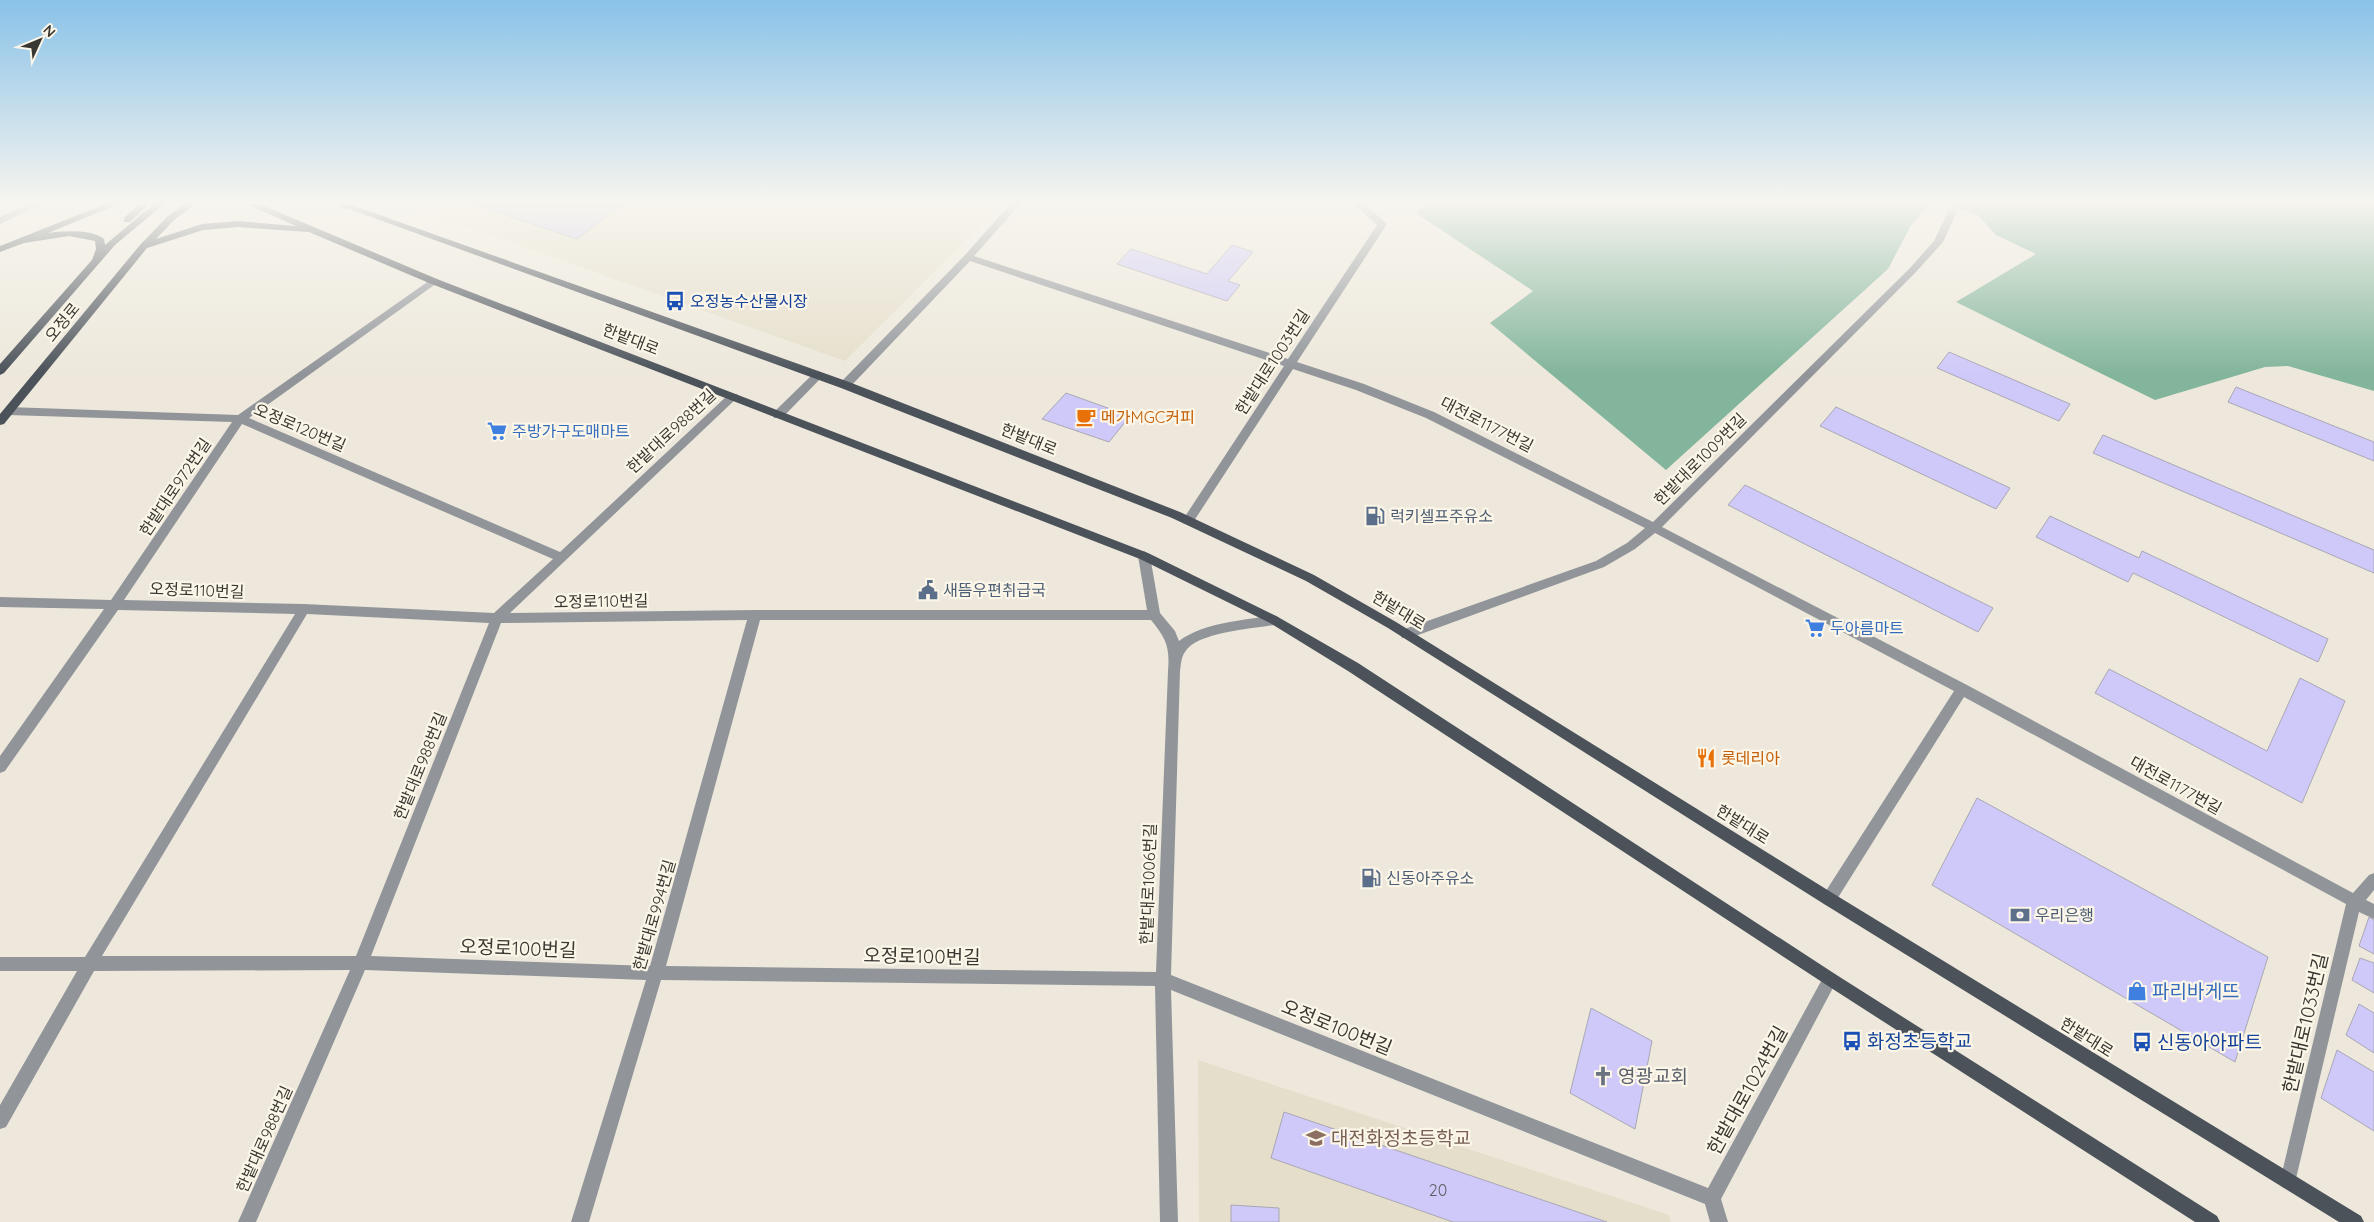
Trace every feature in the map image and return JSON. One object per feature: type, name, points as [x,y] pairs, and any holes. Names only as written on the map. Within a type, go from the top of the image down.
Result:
[{"type":"main road","points":[[83,277],[94,260]]},
{"type":"main road","name":"오정로","points":[[0,371],[97,260]]},
{"type":"main road","name":"오정로","points":[[0,421],[132,260]]},
{"type":"main road","name":"한밭대로","points":[[384,260],[433,281],[1144,556],[1274,620],[1353,667],[1830,980],[2211,1222]]},
{"type":"main road","name":"한밭대로","points":[[498,260],[845,385],[1188,521],[1310,578],[1406,634],[1829,898],[2355,1222]]},
{"type":"street","points":[[845,385],[965,260]]},
{"type":"street","name":"대전로1177번길","points":[[977,260],[1360,387],[1430,415],[1655,528],[1962,689],[2374,912]]},
{"type":"street","name":"한밭대로1003번길","points":[[1188,521],[1358,260]]},
{"type":"street","name":"한밭대로1009번길","points":[[1406,634],[1600,564],[1631,546],[1655,528],[1922,260]]},
{"type":"street","name":"한밭대로972번길","points":[[0,767],[116,604],[240,419],[433,281]]},
{"type":"street","points":[[778,415],[818,375]]},
{"type":"street","name":"한밭대로988번길","points":[[247,1222],[361,963],[497,618],[733,397]]},
{"type":"street","name":"오정로120번길","points":[[8,411],[240,419],[561,557]]},
{"type":"street","points":[[1144,556],[1154,616],[1171,635],[1176,656]]},
{"type":"street","name":"오정로110번길","points":[[0,602],[304,609],[497,618],[755,615],[1154,616]]},
{"type":"street","points":[[0,1121],[90,963],[304,609]]},
{"type":"street","name":"한밭대로994번길","points":[[580,1222],[656,973],[755,615]]},
{"type":"street","points":[[1176,656],[1184,645],[1204,634],[1274,620]]},
{"type":"street","name":"한밭대로1006번길","points":[[1169,1222],[1163,979],[1176,656]]},
{"type":"street","points":[[1829,898],[1962,689]]},
{"type":"street","name":"한밭대로1033번길","points":[[2288,1181],[2354,902],[2374,880]]},
{"type":"street","name":"오정로100번길","points":[[0,964],[361,963],[656,973],[1163,979],[1712,1198]]},
{"type":"street","name":"한밭대로1024번길","points":[[1712,1198],[1830,980]]},
{"type":"street","points":[[1712,1198],[1719,1222]]},
{"type":"shaded area","points":[[561,260],[946,260],[845,361]]},
{"type":"shaded area","name":"대전화정초등학교","points":[[1198,1060],[1669,1215],[1671,1222],[1199,1222]]},
{"type":"green space","points":[[1487,260],[1893,260],[1888,269],[1666,470],[1490,323],[1533,291]]},
{"type":"green space","points":[[2026,260],[2374,260],[2374,391],[2288,366],[2265,367],[2155,400],[1956,302]]},
{"type":"building","points":[[1121,260],[1165,260],[1207,274],[1219,260],[1246,260],[1228,281],[1240,285],[1227,301],[1117,264]]},
{"type":"building","points":[[1949,352],[2070,404],[2059,421],[1937,368]]},
{"type":"building","points":[[2236,387],[2374,442],[2374,461],[2228,402]]},
{"type":"building","name":"메가MGC커피","points":[[1066,393],[1130,416],[1109,442],[1042,419]]},
{"type":"building","points":[[1836,407],[2010,488],[1996,509],[1820,426]]},
{"type":"building","points":[[2103,435],[2374,550],[2374,573],[2093,453]]},
{"type":"building","points":[[1745,485],[1993,608],[1978,632],[1728,505]]},
{"type":"building","points":[[2050,516],[2139,558],[2142,551],[2328,639],[2318,662],[2133,573],[2128,582],[2036,537]]},
{"type":"building","points":[[2109,669],[2267,751],[2300,678],[2345,701],[2302,803],[2095,693]]},
{"type":"building","points":[[1977,798],[2268,957],[2235,1062],[1932,885]]},
{"type":"building","points":[[2369,917],[2374,920],[2374,954],[2359,946]]},
{"type":"building","points":[[2360,958],[2374,963],[2374,993],[2352,980]]},
{"type":"building","points":[[2359,1004],[2374,1013],[2374,1053],[2346,1035]]},
{"type":"building","name":"영광교회","points":[[1591,1008],[1652,1041],[1635,1129],[1570,1093]]},
{"type":"building","points":[[2337,1050],[2374,1072],[2374,1131],[2321,1098]]},
{"type":"building","points":[[1284,1112],[1607,1222],[1453,1222],[1271,1158]]},
{"type":"building","points":[[1231,1205],[1279,1208],[1279,1222],[1231,1222]]},
{"type":"place","name":"오정농수산물시장","points":[[675,301]]},
{"type":"place","name":"메가MGC커피","points":[[1086,417]]},
{"type":"place","name":"주방가구도매마트","points":[[497,431]]},
{"type":"place","name":"럭키셀프주유소","points":[[1375,516]]},
{"type":"place","name":"새뜸우편취급국","points":[[928,590]]},
{"type":"place","name":"두아름마트","points":[[1815,628]]},
{"type":"place","name":"롯데리아","points":[[1706,758]]},
{"type":"place","name":"신동아주유소","points":[[1371,878]]},
{"type":"place","name":"우리은행","points":[[2020,915]]},
{"type":"place","name":"파리바게뜨","points":[[2137,991]]},
{"type":"place","name":"화정초등학교","points":[[1852,1041]]},
{"type":"place","name":"신동아아파트","points":[[2142,1042]]},
{"type":"place","name":"영광교회","points":[[1603,1076]]},
{"type":"place","name":"대전화정초등학교","points":[[1316,1138]]}]
